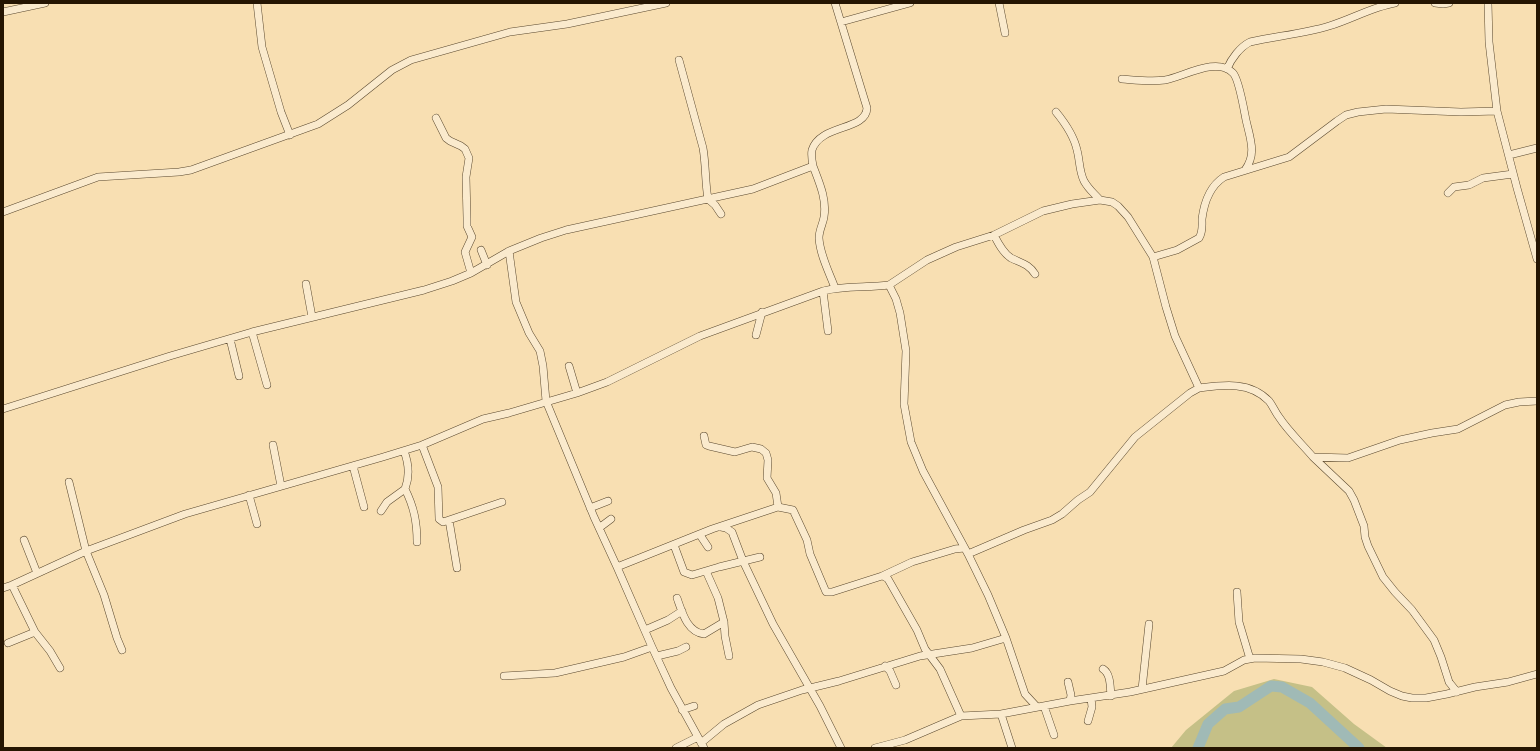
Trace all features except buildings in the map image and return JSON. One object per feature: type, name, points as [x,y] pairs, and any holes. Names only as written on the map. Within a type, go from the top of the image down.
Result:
[{"type":"street","points":[[3,12],[45,3]]},
{"type":"street","points":[[257,3],[262,47],[290,135]]},
{"type":"street","points":[[3,212],[98,177],[191,170],[290,135],[318,124],[336,113],[392,70],[411,60],[510,32],[567,24],[666,3]]},
{"type":"street","points":[[835,3],[867,108],[862,120],[834,130],[820,138],[812,150],[813,166],[824,197],[825,208],[824,219],[819,237],[822,252],[835,288]]},
{"type":"street","points":[[841,22],[910,3]]},
{"type":"street","points":[[999,3],[1004,33]]},
{"type":"street","points":[[1227,69],[1229,63],[1243,47],[1250,42],[1313,31],[1343,21],[1379,6],[1396,3]]},
{"type":"street","points":[[1435,3],[1449,3]]},
{"type":"street","points":[[1488,3],[1489,42],[1497,111],[1537,259]]},
{"type":"street","points":[[679,60],[703,148],[708,199],[715,205],[721,214]]},
{"type":"street","points":[[1122,79],[1153,81],[1166,80],[1198,69],[1220,67],[1233,73],[1244,110],[1251,142],[1252,156],[1245,170]]},
{"type":"street","points":[[1153,258],[1177,250],[1199,238],[1202,229],[1203,214],[1210,190],[1218,181],[1224,177],[1245,170],[1289,158],[1346,115],[1358,112],[1386,110],[1462,112],[1497,111]]},
{"type":"street","points":[[1056,112],[1064,122],[1075,141],[1081,174],[1091,192],[1100,200]]},
{"type":"street","points":[[436,118],[446,138],[465,149],[469,158],[466,177],[466,218],[472,237],[465,252],[471,273]]},
{"type":"street","points":[[1509,155],[1537,148]]},
{"type":"street","points":[[3,410],[163,358],[252,332],[452,282],[487,265],[509,251],[541,238],[576,227],[753,189],[813,166]]},
{"type":"street","points":[[1448,193],[1454,187],[1469,185],[1483,178],[1513,174]]},
{"type":"street","points":[[1088,202],[1091,192]]},
{"type":"street","points":[[3,588],[86,550],[171,519],[404,451],[483,419],[577,393],[607,382],[700,336],[762,312],[835,288],[889,284],[927,260],[956,247],[994,235],[1043,211],[1088,202],[1100,200],[1112,202],[1118,206],[1128,217],[1153,258],[1164,302],[1175,336],[1199,388]]},
{"type":"street","points":[[994,235],[1006,254],[1011,258],[1028,265],[1035,274]]},
{"type":"street","points":[[481,250],[487,265]]},
{"type":"street","points":[[509,251],[516,302],[529,333],[540,351],[546,401],[590,508],[652,647],[682,710],[701,743]]},
{"type":"street","points":[[306,284],[312,318]]},
{"type":"street","points":[[889,284],[896,299],[900,313],[905,345],[905,416],[911,442],[923,471],[988,595],[1006,638],[1025,694],[1021,709]]},
{"type":"street","points":[[823,292],[828,331]]},
{"type":"street","points":[[756,335],[762,312]]},
{"type":"street","points":[[252,332],[267,385]]},
{"type":"street","points":[[230,339],[239,376]]},
{"type":"street","points":[[569,366],[577,393]]},
{"type":"street","points":[[617,567],[778,506],[793,510],[826,592],[832,592],[882,576],[912,562],[955,549],[966,551],[1052,520],[1090,492],[1135,437],[1190,393],[1199,388],[1234,385],[1245,386],[1254,390],[1268,400],[1279,417],[1313,457],[1349,491],[1364,526],[1368,546],[1383,577],[1412,610],[1434,640],[1449,682],[1457,692]]},
{"type":"street","points":[[1313,457],[1348,458],[1400,440],[1458,429],[1505,405],[1519,402],[1537,401]]},
{"type":"street","points":[[704,436],[706,445],[735,452],[752,447],[761,449],[766,454],[768,460],[767,478],[776,492],[778,506]]},
{"type":"street","points":[[273,445],[281,486]]},
{"type":"street","points":[[422,445],[438,487],[439,519],[443,522],[502,502]]},
{"type":"street","points":[[381,511],[387,502],[405,489],[409,475],[408,461],[404,451]]},
{"type":"street","points":[[353,466],[364,507]]},
{"type":"street","points":[[69,482],[86,550],[104,595],[122,650]]},
{"type":"street","points":[[405,489],[414,509],[417,527],[417,542]]},
{"type":"street","points":[[249,495],[258,524]]},
{"type":"street","points":[[590,508],[608,501]]},
{"type":"street","points":[[599,528],[611,519]]},
{"type":"street","points":[[449,520],[457,568]]},
{"type":"street","points":[[736,522],[733,525],[732,532],[743,561],[774,624],[805,680],[806,689],[820,706],[841,748]]},
{"type":"street","points":[[721,527],[732,532]]},
{"type":"street","points":[[700,535],[708,547]]},
{"type":"street","points":[[24,540],[36,573]]},
{"type":"street","points":[[674,545],[684,572],[692,575],[760,557]]},
{"type":"street","points":[[706,571],[718,598],[724,622],[729,656]]},
{"type":"street","points":[[882,576],[886,577],[890,583],[917,630],[925,649],[943,674],[961,716]]},
{"type":"street","points":[[12,585],[35,632],[60,668]]},
{"type":"street","points":[[1237,592],[1239,622],[1250,658]]},
{"type":"street","points":[[677,598],[692,630],[699,634],[704,634],[711,631],[724,622]]},
{"type":"street","points":[[645,630],[668,620],[682,611]]},
{"type":"street","points":[[1142,689],[1142,677],[1149,624]]},
{"type":"street","points":[[8,644],[35,632]]},
{"type":"street","points":[[676,748],[701,743],[724,724],[758,705],[806,689],[839,681],[886,666],[930,655],[972,648],[1006,638]]},
{"type":"street","points":[[504,676],[555,673],[624,657],[652,647]]},
{"type":"street","points":[[657,656],[678,651],[686,647]]},
{"type":"street","points":[[875,748],[905,740],[961,716],[1001,714],[1021,709],[1070,701],[1112,696],[1224,671],[1250,658],[1301,659],[1323,662],[1345,668],[1390,691],[1412,698],[1426,698],[1508,682],[1537,674]]},
{"type":"street","points":[[886,666],[890,671],[896,685]]},
{"type":"street","points":[[1103,669],[1106,670],[1109,676],[1112,696]]},
{"type":"street","points":[[1068,682],[1071,695],[1070,701]]},
{"type":"street","points":[[1025,694],[1040,706],[1054,735]]},
{"type":"street","points":[[1088,721],[1092,707],[1092,698]]},
{"type":"street","points":[[682,710],[694,706]]},
{"type":"street","points":[[1001,714],[1012,748]]},
{"type":"shaded area","points":[[1274,679],[1312,687],[1354,724],[1387,748],[1171,748],[1186,730],[1234,691]]},
{"type":"waterway","points":[[1198,748],[1208,724],[1225,709],[1239,707],[1271,686],[1282,687],[1310,703],[1359,748]]}]
